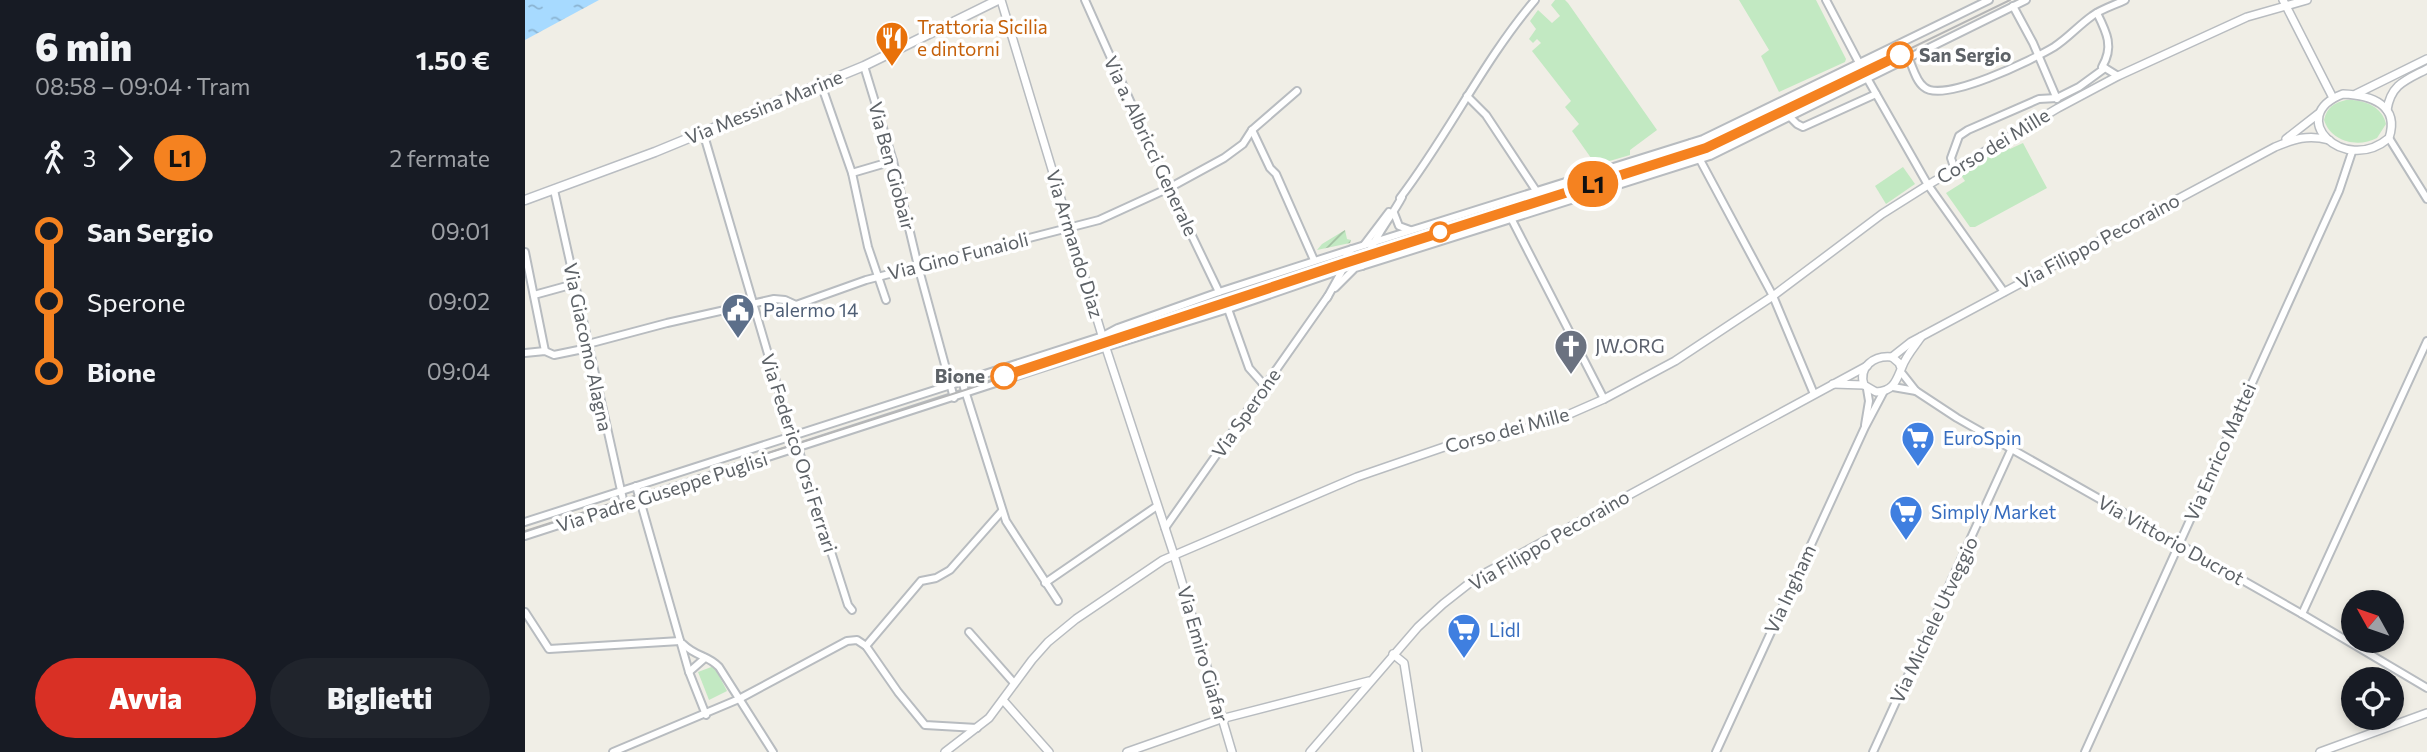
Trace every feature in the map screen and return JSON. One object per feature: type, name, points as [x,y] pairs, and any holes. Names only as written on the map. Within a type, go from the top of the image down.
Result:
[{"type":"main road","name":"Via Messina Marine","points":[[525,200],[864,66],[999,0]]},
{"type":"street","name":"Via Armando Diaz","points":[[999,0],[1106,347],[1165,527]]},
{"type":"street","name":"Via a. Albricci Generale","points":[[1085,0],[1219,292]]},
{"type":"street","points":[[1361,248],[1402,197],[1505,38],[1535,0]]},
{"type":"street","points":[[1826,0],[1928,184],[2004,292]]},
{"type":"street","points":[[1351,266],[1347,254],[1373,242],[1691,143],[1743,121],[1989,0]]},
{"type":"street","name":"Via Padre Guseppe Puglisi","points":[[525,536],[1228,309],[1325,274],[1512,220],[1699,160],[2026,0]]},
{"type":"street","points":[[1909,59],[1923,87],[1930,90],[1964,86],[1997,76],[2054,47],[2097,13],[2125,0]]},
{"type":"street","name":"Corso dei Mille","points":[[946,752],[989,718],[1048,642],[1076,619],[1164,560],[1357,477],[1450,445],[1556,421],[1604,399],[1675,361],[1773,296],[1882,214],[2058,108],[2118,76],[2247,17],[2285,3],[2307,0]]},
{"type":"street","points":[[2285,3],[2333,98]]},
{"type":"street","points":[[2013,6],[2057,98],[2058,108]]},
{"type":"street","points":[[2097,13],[2109,47],[2109,54],[2102,67],[2118,76]]},
{"type":"street","points":[[2356,94],[2427,59]]},
{"type":"street","name":"Via Ben Giobair","points":[[864,66],[893,160],[918,266],[954,398]]},
{"type":"street","points":[[1955,170],[1951,158],[1959,136],[2039,99],[2057,98],[2079,87],[2105,68]]},
{"type":"street","points":[[2387,110],[2395,88],[2427,69]]},
{"type":"street","points":[[821,84],[852,173],[876,277],[886,300]]},
{"type":"street","name":"Via Gino Funaioli","points":[[525,354],[545,351],[554,355],[667,323],[773,299],[796,305],[876,277],[1099,220],[1169,188],[1224,158],[1243,145],[1252,130],[1297,91]]},
{"type":"street","points":[[1791,117],[1803,127],[1876,94]]},
{"type":"street","points":[[2389,138],[2374,148],[2352,152],[2329,140],[2322,133],[2318,119],[2326,102],[2343,94],[2356,94],[2375,100],[2387,110],[2392,121],[2389,138],[2427,199]]},
{"type":"street","points":[[1467,96],[1486,115],[1537,192]]},
{"type":"street","name":"Via Filippo Pecoraino","points":[[1310,752],[1393,654],[1443,604],[1476,578],[1881,357],[1892,357],[1921,336],[2274,147],[2299,131],[2321,111]]},
{"type":"street","points":[[1252,130],[1270,168],[1276,174],[1314,260]]},
{"type":"street","name":"Via Federico Orsi Ferrari","points":[[702,132],[792,436],[848,605],[852,610]]},
{"type":"street","name":"Via Filippo Pecoraino","points":[[2274,147],[2309,136],[2329,140]]},
{"type":"street","points":[[1691,143],[1773,296],[1814,394]]},
{"type":"street","name":"Via Enrico Mattei","points":[[2085,752],[2339,191],[2352,152]]},
{"type":"street","points":[[852,173],[893,160]]},
{"type":"street","name":"Via Giacomo Alagna","points":[[554,190],[624,504]]},
{"type":"street","points":[[1373,242],[1402,197]]},
{"type":"street","points":[[1394,213],[1399,226],[1412,230]]},
{"type":"street","points":[[1512,220],[1604,399]]},
{"type":"street","points":[[1327,298],[1333,285],[1351,266],[1369,257],[1361,248]]},
{"type":"street","name":"Via Padre Guseppe Puglisi","points":[[525,522],[1103,336],[1118,328],[1219,292],[1314,260],[1361,248]]},
{"type":"street","points":[[525,252],[545,351]]},
{"type":"street","points":[[1327,298],[1351,266]]},
{"type":"street","points":[[1325,274],[1333,285]]},
{"type":"street","points":[[534,295],[574,284]]},
{"type":"street","name":"Via Sperone","points":[[1165,527],[1327,298]]},
{"type":"street","points":[[1228,309],[1249,368],[1265,386]]},
{"type":"street","points":[[1893,387],[1921,336]]},
{"type":"street","points":[[2302,614],[2427,341]]},
{"type":"street","points":[[1892,357],[1899,363],[1916,391]]},
{"type":"street","points":[[1865,427],[1869,401],[1861,376],[1867,366]]},
{"type":"street","points":[[962,381],[1002,511],[1058,601]]},
{"type":"street","points":[[1832,384],[1865,388],[1876,393],[1893,387],[1916,391]]},
{"type":"street","name":"Via Ingham","points":[[1716,752],[1884,391]]},
{"type":"street","name":"Via Vittorio Ducrot","points":[[1916,391],[2011,450],[2302,614],[2427,688]]},
{"type":"street","name":"Via Michele Utveggio","points":[[1874,752],[2011,450]]},
{"type":"street","points":[[636,486],[689,672],[706,715]]},
{"type":"street","points":[[1045,583],[1157,506]]},
{"type":"street","points":[[866,646],[921,581],[936,578],[950,570],[1002,511]]},
{"type":"street","name":"Via Emiro Giafar","points":[[1165,527],[1232,752]]},
{"type":"street","points":[[525,611],[549,649],[680,641],[690,651],[713,660],[719,667],[773,752]]},
{"type":"street","points":[[969,632],[1014,683]]},
{"type":"street","points":[[613,752],[706,715],[847,641],[857,640],[866,646],[925,725],[977,728]]},
{"type":"street","points":[[1393,654],[1404,663],[1418,752]]},
{"type":"street","points":[[689,672],[705,658]]},
{"type":"street","points":[[1127,752],[1221,719],[1369,681]]},
{"type":"street","points":[[1345,687],[1348,706]]},
{"type":"street","points":[[1003,700],[1049,752]]},
{"type":"street","points":[[2320,752],[2427,713]]},
{"type":"green space","points":[[1555,0],[1565,0],[1568,3],[1657,130],[1630,150],[1630,155],[1596,165],[1572,131],[1579,124],[1565,107],[1571,101],[1532,51],[1541,43],[1537,39],[1533,43],[1529,39],[1536,29],[1530,21],[1538,10],[1552,23],[1560,16],[1551,5]]},
{"type":"green space","points":[[1739,0],[1816,0],[1846,59],[1845,62],[1779,92],[1761,56],[1769,50]]},
{"type":"green space","points":[[2346,100],[2365,102],[2376,108],[2386,124],[2377,138],[2362,142],[2346,141],[2328,128],[2324,120],[2327,112],[2335,104]]},
{"type":"green space","points":[[2007,143],[2010,149],[2023,143],[2047,188],[1975,227],[1970,227],[1946,193],[1965,181],[1958,171]]},
{"type":"green space","points":[[1903,167],[1915,184],[1886,204],[1875,186]]},
{"type":"green space","points":[[1345,230],[1350,243],[1317,250],[1322,244]]},
{"type":"green space","points":[[714,666],[727,691],[709,700],[698,672]]},
{"type":"water","points":[[525,0],[599,0],[525,40]]},
{"type":"tram line","points":[[525,531],[1706,148],[2010,0]]},
{"type":"tram line","name":"L1","points":[[1004,376],[1345,263],[1706,148],[1900,55]]},
{"type":"place","name":"San Sergio","points":[[1900,55]]},
{"type":"place","name":"Trattoria Sicilia e dintorni","points":[[892,68]]},
{"type":"place","name":"Palermo 14","points":[[738,340]]},
{"type":"place","name":"Bione","points":[[1004,376]]},
{"type":"place","name":"JW.ORG","points":[[1571,376]]},
{"type":"place","name":"EuroSpin","points":[[1918,468]]},
{"type":"place","name":"Simply Market","points":[[1906,542]]},
{"type":"place","name":"Lidl","points":[[1464,660]]}]
